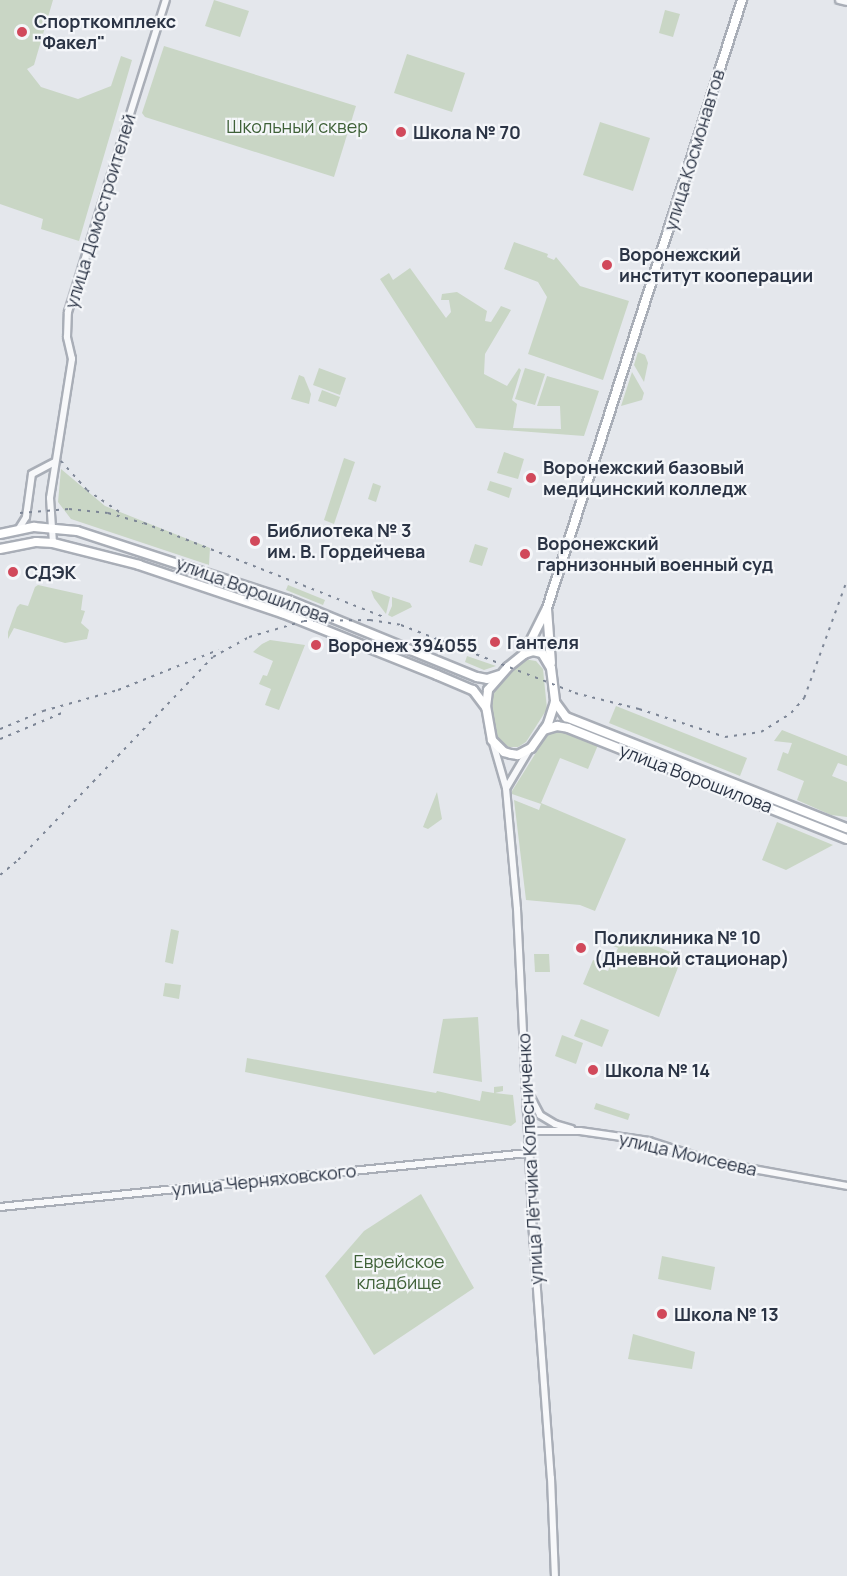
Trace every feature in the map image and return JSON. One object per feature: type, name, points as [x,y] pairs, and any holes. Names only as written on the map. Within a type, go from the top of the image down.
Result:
[{"type":"main road","name":"улица Космонавтов","points":[[524,654],[547,608],[742,0]]},
{"type":"main road","name":"улица Ворошилова","points":[[0,534],[52,527],[109,540],[288,600],[477,677],[487,679],[499,675]]},
{"type":"main road","name":"улица Ворошилова","points":[[0,549],[36,542],[53,543],[139,565],[310,624],[473,690],[486,707]]},
{"type":"main road","name":"улица Космонавтов","points":[[547,608],[551,668]]},
{"type":"main road","points":[[533,651],[542,653],[551,668],[555,702],[544,730],[531,748],[524,753],[511,754],[504,752],[492,740],[486,707],[488,690],[499,675],[524,654],[533,651]]},
{"type":"main road","name":"улица Ворошилова","points":[[555,702],[566,717],[847,828]]},
{"type":"main road","name":"улица Ворошилова","points":[[544,730],[557,726],[568,728],[847,839]]},
{"type":"street","name":"улица Домостроителей","points":[[53,543],[50,498],[72,359],[67,337],[68,312],[166,0]]},
{"type":"street","points":[[839,0],[847,3]]},
{"type":"street","points":[[18,530],[26,518],[32,474],[55,462]]},
{"type":"street","name":"улица Лётчика Колесниченко","points":[[492,740],[506,788],[517,909],[528,1153],[552,1478],[555,1576]]},
{"type":"street","points":[[506,788],[531,748]]},
{"type":"street","points":[[526,1085],[534,1108],[540,1115],[555,1124],[580,1131]]},
{"type":"street","name":"улица Моисеева","points":[[528,1131],[580,1131],[649,1141],[714,1162],[847,1186]]},
{"type":"street","name":"улица Черняховского","points":[[0,1207],[528,1153]]},
{"type":"green space","points":[[0,0],[53,0],[34,65],[27,69],[41,87],[78,99],[111,86],[121,56],[132,60],[79,241],[41,229],[43,219],[0,204]]},
{"type":"green space","points":[[214,0],[249,11],[240,37],[205,26]]},
{"type":"green space","points":[[665,10],[680,14],[673,37],[659,33]]},
{"type":"green space","name":"Школьный сквер","points":[[164,46],[356,106],[334,177],[145,117],[142,113]]},
{"type":"green space","points":[[407,54],[465,73],[452,112],[394,93]]},
{"type":"green space","points":[[600,122],[650,138],[633,191],[583,175]]},
{"type":"green space","points":[[514,242],[548,254],[547,257],[554,260],[556,257],[580,286],[629,301],[603,380],[528,354],[547,297],[538,282],[504,269]]},
{"type":"green space","points":[[410,268],[446,318],[451,312],[449,300],[441,300],[442,294],[457,292],[487,311],[485,321],[491,322],[501,306],[511,310],[485,354],[484,374],[507,386],[519,368],[521,370],[512,400],[517,404],[513,428],[561,429],[560,406],[537,406],[547,376],[599,391],[584,436],[476,428],[380,279],[389,273],[393,280]]},
{"type":"green space","points":[[638,352],[645,355],[648,363],[644,382],[634,365]]},
{"type":"green space","points":[[319,368],[346,378],[340,395],[313,385]]},
{"type":"green space","points":[[525,368],[545,374],[535,405],[515,399]]},
{"type":"green space","points":[[632,372],[644,393],[642,400],[621,406]]},
{"type":"green space","points":[[299,375],[304,377],[311,394],[309,404],[291,399]]},
{"type":"green space","points":[[322,390],[340,397],[336,407],[318,401]]},
{"type":"green space","points":[[504,452],[524,459],[518,479],[497,473]]},
{"type":"green space","points":[[344,458],[355,462],[334,524],[324,520]]},
{"type":"green space","points":[[61,469],[105,506],[210,548],[209,565],[71,519],[58,502]]},
{"type":"green space","points":[[490,481],[512,488],[509,498],[487,490]]},
{"type":"green space","points":[[373,483],[381,486],[376,502],[368,499]]},
{"type":"green space","points":[[475,544],[488,548],[482,566],[469,562]]},
{"type":"green space","points":[[38,585],[83,595],[81,610],[85,611],[81,623],[89,630],[87,639],[65,643],[14,628],[8,639],[8,632],[17,607],[20,604],[28,606],[35,587]]},
{"type":"green space","points":[[288,585],[325,600],[323,605],[286,590]]},
{"type":"green space","points":[[371,590],[390,597],[386,614],[374,598]]},
{"type":"green space","points":[[392,597],[410,603],[412,607],[392,617],[388,615],[392,606]]},
{"type":"green space","points":[[270,640],[305,645],[279,710],[265,705],[271,689],[259,684],[263,675],[267,676],[273,661],[253,652]]},
{"type":"green space","points":[[467,656],[496,666],[484,670],[465,662]]},
{"type":"green space","points":[[524,659],[536,661],[543,669],[547,709],[526,742],[518,747],[509,747],[498,740],[495,733],[491,708],[492,694],[495,685]]},
{"type":"green space","points":[[616,706],[747,758],[740,776],[609,723]]},
{"type":"green space","points":[[560,730],[598,745],[588,769],[560,758],[541,803],[626,839],[595,911],[580,905],[526,900],[514,800],[539,810],[541,804],[512,794],[512,791],[547,735]]},
{"type":"green space","points":[[782,730],[847,756],[847,766],[838,763],[832,776],[847,782],[847,817],[831,815],[797,800],[804,781],[777,770],[783,752],[788,754],[792,743],[774,741]]},
{"type":"green space","points":[[437,792],[442,819],[428,829],[423,827]]},
{"type":"green space","points":[[777,822],[833,845],[786,870],[762,860]]},
{"type":"green space","points":[[171,929],[179,931],[173,964],[165,962]]},
{"type":"green space","points":[[626,933],[682,957],[659,1017],[583,984],[593,960],[604,964],[602,969],[608,971],[618,948],[611,945],[615,935],[624,938]]},
{"type":"green space","points":[[534,954],[549,954],[550,972],[535,972]]},
{"type":"green space","points":[[165,983],[181,985],[179,999],[163,996]]},
{"type":"green space","points":[[478,1017],[482,1082],[433,1073],[443,1019]]},
{"type":"green space","points":[[581,1019],[609,1030],[602,1047],[574,1036]]},
{"type":"green space","points":[[562,1035],[583,1043],[576,1064],[555,1056]]},
{"type":"green space","points":[[247,1058],[436,1093],[437,1091],[480,1101],[482,1091],[494,1093],[494,1087],[503,1086],[503,1091],[495,1093],[513,1095],[516,1122],[511,1126],[245,1072]]},
{"type":"green space","points":[[596,1103],[630,1114],[628,1120],[594,1109]]},
{"type":"green space","name":"Еврейское кладбище","points":[[421,1194],[474,1288],[374,1355],[325,1276],[364,1231]]},
{"type":"green space","points":[[662,1256],[715,1267],[711,1290],[658,1279]]},
{"type":"green space","points":[[633,1334],[695,1352],[692,1369],[628,1359]]},
{"type":"railway","points":[[61,461],[87,490],[120,512]]},
{"type":"railway","points":[[20,513],[69,509],[108,513],[144,523],[384,617]]},
{"type":"railway","points":[[0,875],[18,860],[213,657],[249,637],[304,621],[370,620],[401,625],[575,693],[639,709],[725,737],[761,732],[791,713],[804,698],[847,580]]},
{"type":"railway","points":[[0,729],[43,711],[118,690],[218,650]]},
{"type":"railway","points":[[0,739],[62,713]]},
{"type":"place","name":"Спорткомплекс \"Факел\"","points":[[22,32]]},
{"type":"place","name":"Школа № 70","points":[[401,132]]},
{"type":"place","name":"Воронежский институт кооперации","points":[[607,265]]},
{"type":"place","name":"Воронежский базовый медицинский колледж","points":[[531,478]]},
{"type":"place","name":"Библиотека № 3 им. В. Гордейчева","points":[[255,541]]},
{"type":"place","name":"Воронежский гарнизонный военный суд","points":[[525,554]]},
{"type":"place","name":"СДЭК","points":[[13,572]]},
{"type":"place","name":"Гантеля","points":[[495,642]]},
{"type":"place","name":"Воронеж 394055","points":[[316,645]]},
{"type":"place","name":"Поликлиника № 10 (Дневной стационар)","points":[[581,948]]},
{"type":"place","name":"Школа № 14","points":[[593,1070]]},
{"type":"place","name":"Школа № 13","points":[[662,1314]]}]
